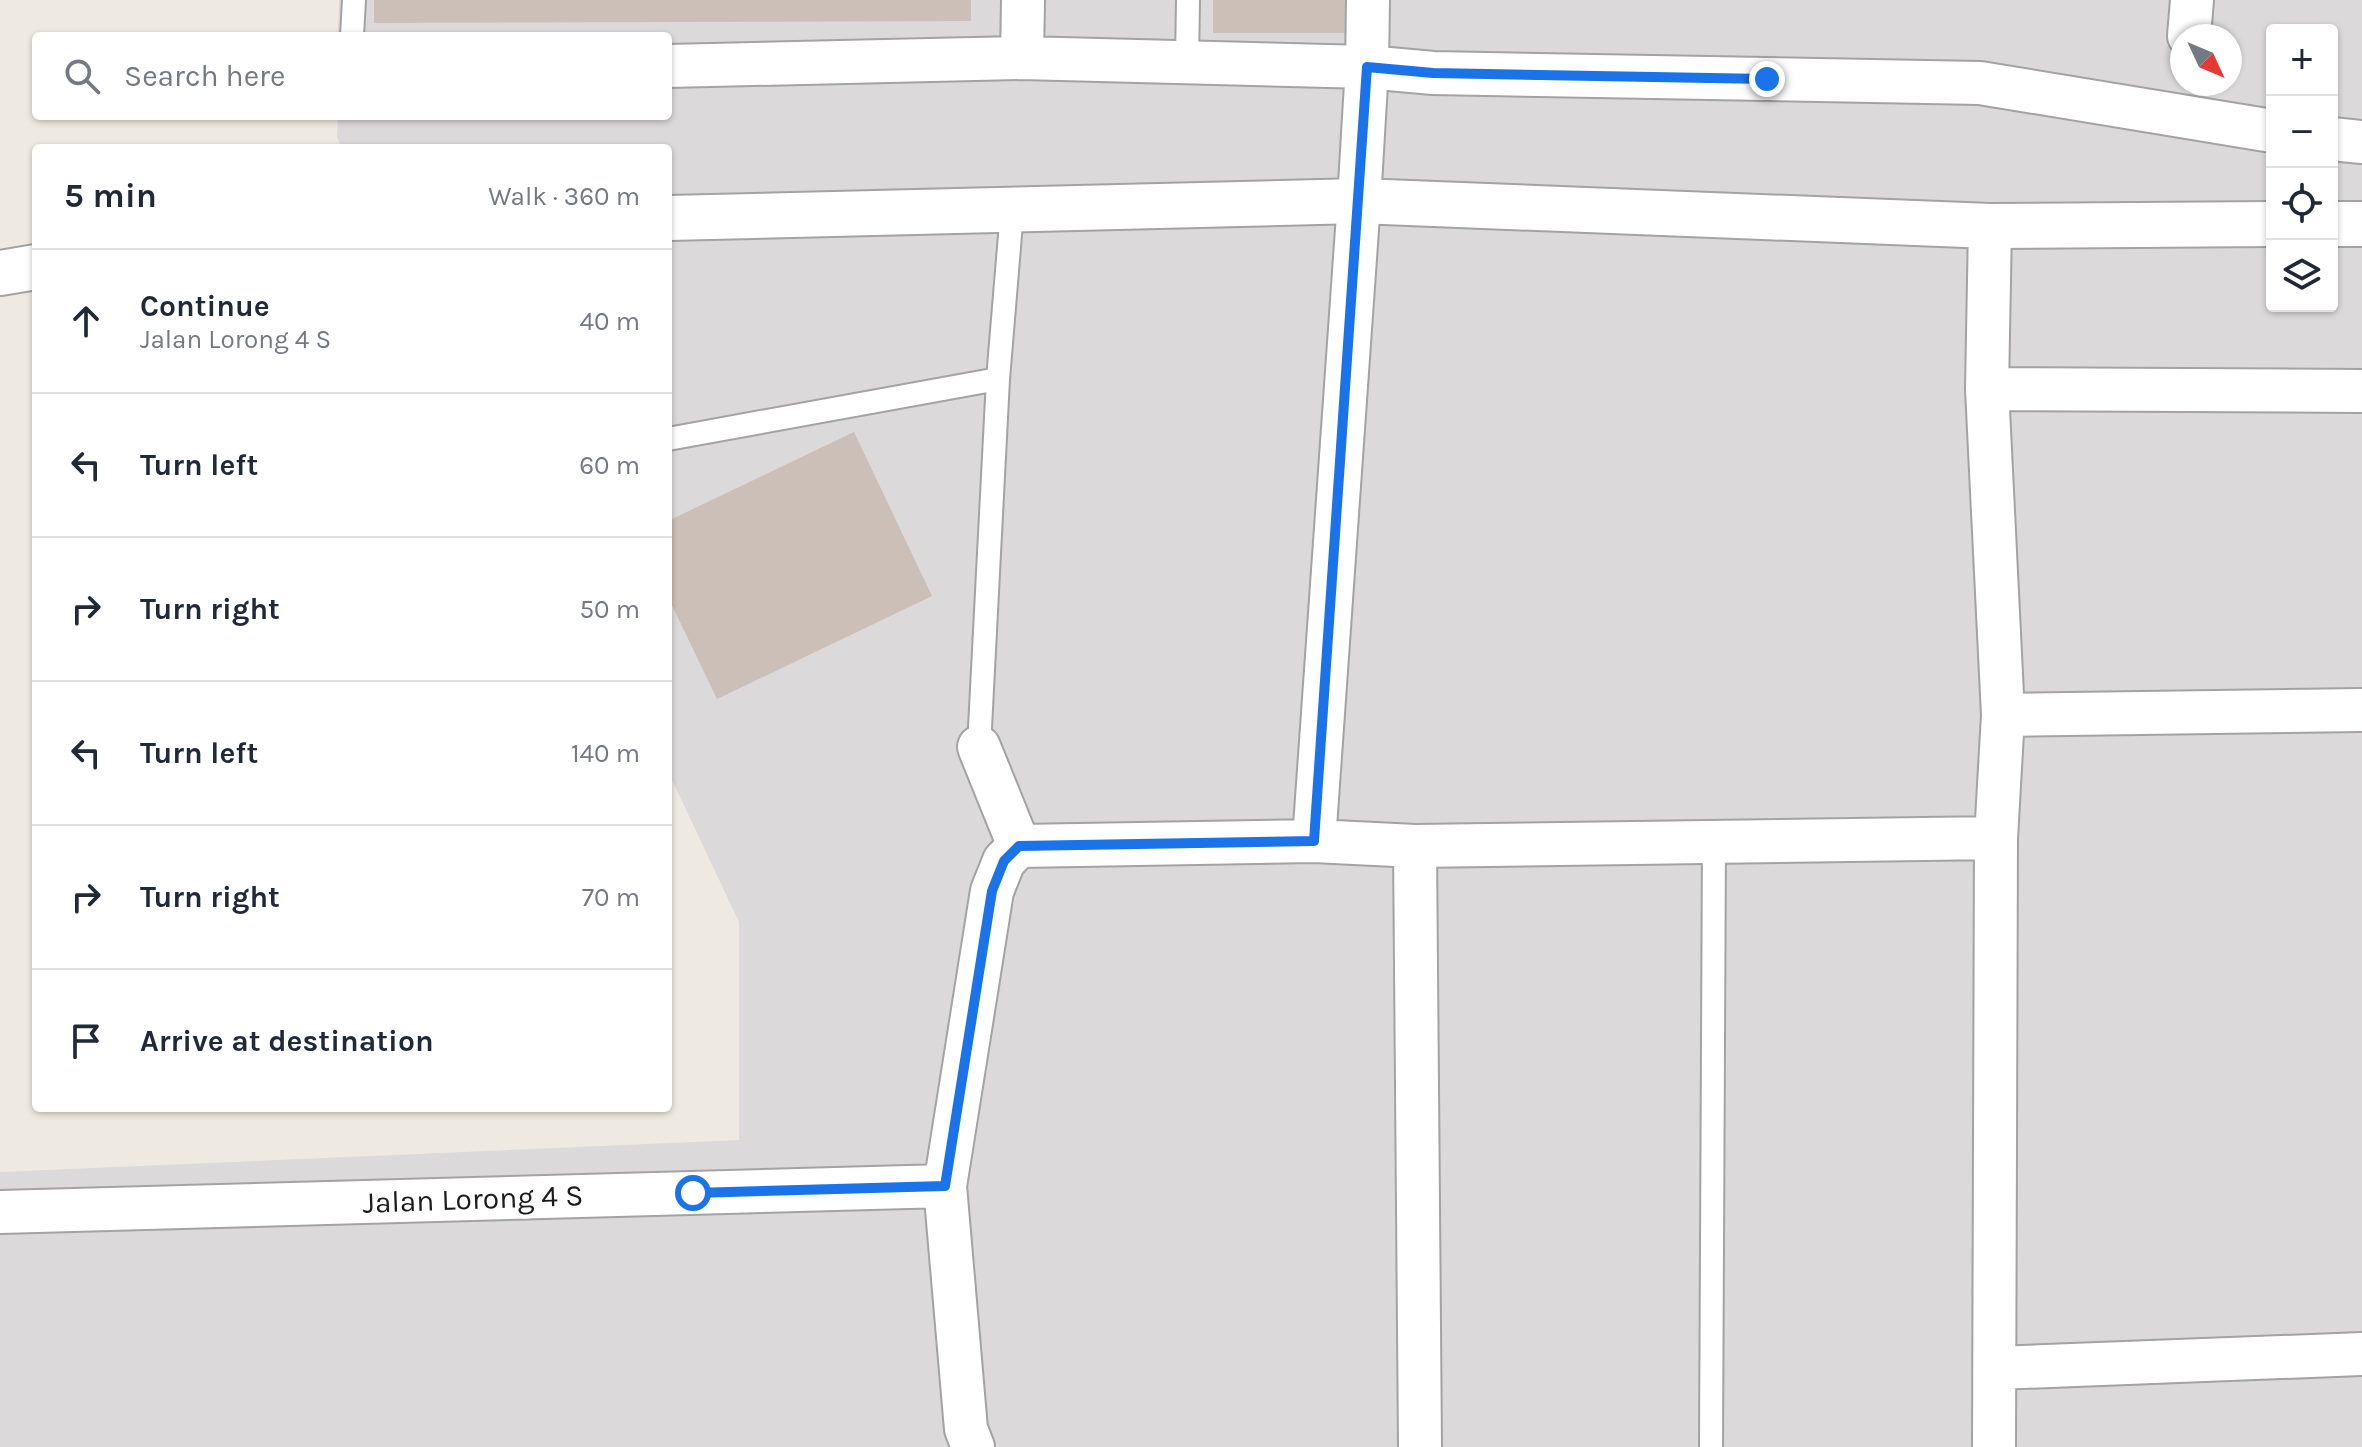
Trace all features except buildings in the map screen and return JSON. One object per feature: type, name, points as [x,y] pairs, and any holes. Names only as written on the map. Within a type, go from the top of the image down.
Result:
[{"type":"street","points":[[1022,58],[1023,0]]},
{"type":"street","points":[[1314,841],[1359,201],[1368,0]]},
{"type":"street","points":[[2190,24],[2192,0]]},
{"type":"street","points":[[672,66],[1022,58],[1367,67],[1433,73],[1980,83],[2182,101],[2266,129]]},
{"type":"street","points":[[2338,140],[2362,142]]},
{"type":"street","points":[[672,218],[1359,201],[1990,226],[2266,224]]},
{"type":"street","points":[[2338,224],[2362,224]]},
{"type":"street","points":[[1990,226],[1987,389],[2003,715],[1996,838],[1994,1447]]},
{"type":"street","points":[[0,273],[32,268]]},
{"type":"street","points":[[1987,389],[2362,391]]},
{"type":"street","points":[[2003,715],[2362,710]]},
{"type":"street","points":[[979,747],[1019,846]]},
{"type":"street","points":[[973,1447],[966,1429],[945,1186],[992,891],[1004,861],[1019,846],[1314,841],[1415,846],[1996,838]]},
{"type":"street","points":[[1415,846],[1420,1447]]},
{"type":"street","name":"Jalan Lorong 4 S","points":[[0,1212],[945,1186]]},
{"type":"street","points":[[1996,1368],[2362,1354]]},
{"type":"lane","points":[[352,32],[354,0]]},
{"type":"lane","points":[[1187,62],[1188,0]]},
{"type":"lane","points":[[979,747],[998,379],[1012,211]]},
{"type":"lane","points":[[672,438],[998,379]]},
{"type":"lane","points":[[1711,1447],[1714,840]]},
{"type":"shaded area","points":[[339,0],[2362,0],[2362,1447],[0,1447],[0,1172],[739,1140],[739,922],[672,780],[672,144],[340,144],[337,137],[338,120],[672,120],[672,32],[338,32]]},
{"type":"route","points":[[693,1193],[945,1186],[992,891],[1004,861],[1019,846],[1314,841],[1367,67],[1433,73],[1767,79]]}]
